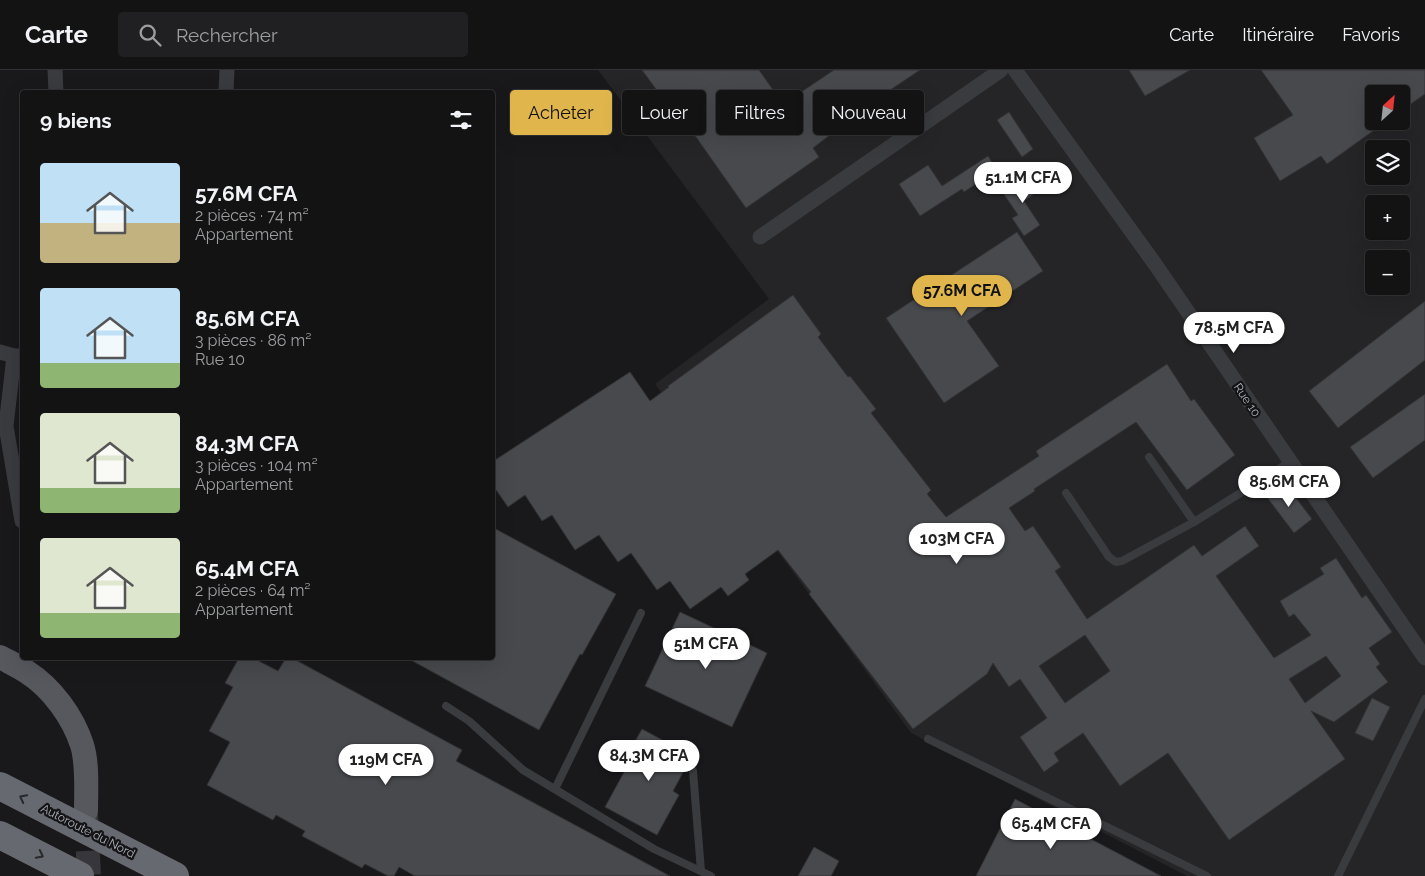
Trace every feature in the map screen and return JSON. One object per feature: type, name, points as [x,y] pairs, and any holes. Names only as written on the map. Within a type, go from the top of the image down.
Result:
[{"type":"highway","name":"Autoroute du Nord","points":[[0,786],[175,876]]},
{"type":"highway","points":[[0,835],[80,876]]},
{"type":"main road","points":[[0,657],[28,673],[56,698],[75,726],[83,747],[87,785],[86,811]]},
{"type":"street","points":[[55,70],[56,90]]},
{"type":"street","points":[[226,90],[228,70]]},
{"type":"street","points":[[760,238],[1001,70]]},
{"type":"street","name":"Rue 10","points":[[1015,70],[1155,264],[1425,658]]},
{"type":"street","points":[[12,354],[3,431],[20,512]]},
{"type":"lane","points":[[1149,457],[1194,522]]},
{"type":"lane","points":[[1066,493],[1109,557],[1116,562],[1122,561],[1194,522],[1290,462]]},
{"type":"lane","points":[[555,789],[641,613]]},
{"type":"lane","points":[[1338,876],[1425,699]]},
{"type":"lane","points":[[446,706],[470,721],[523,770],[654,849],[711,876]]},
{"type":"lane","points":[[928,739],[1207,876]]},
{"type":"lane","points":[[692,771],[701,872]]},
{"type":"shaded area","points":[[598,70],[1425,70],[1425,876],[1187,876],[911,733],[655,384],[769,299],[647,135],[706,135],[706,90],[622,90],[622,102]]},
{"type":"building","points":[[642,70],[759,70],[773,90],[716,90],[716,135],[803,135],[803,91],[834,70],[920,70],[890,90],[813,90],[813,135],[830,135],[813,148],[819,157],[746,208],[695,135],[706,135],[706,90],[657,90]]},
{"type":"building","points":[[1129,70],[1190,70],[1145,96]]},
{"type":"building","points":[[1261,70],[1425,70],[1425,94],[1410,105],[1410,85],[1365,85],[1365,130],[1374,130],[1327,164],[1321,156],[1280,181],[1254,138],[1293,115]]},
{"type":"building","points":[[1009,112],[1033,149],[1022,157],[997,120]]},
{"type":"building","points":[[988,156],[997,170],[964,192],[962,189],[920,216],[899,184],[928,165],[942,186]]},
{"type":"building","points":[[1031,174],[1041,189],[1024,201],[1040,225],[1024,236],[1012,218],[1018,215],[1003,193]]},
{"type":"building","points":[[1017,232],[1043,271],[967,321],[999,366],[944,403],[886,318]]},
{"type":"building","points":[[793,295],[821,334],[818,337],[848,377],[850,376],[876,409],[871,413],[931,490],[927,494],[946,517],[1039,456],[1036,451],[1167,364],[1191,401],[1194,399],[1235,455],[1187,490],[1136,422],[1034,489],[1035,491],[1009,508],[1025,531],[1033,526],[1061,567],[1055,571],[1087,619],[1194,545],[1202,556],[1245,526],[1259,546],[1216,576],[1274,658],[1311,635],[1294,614],[1289,617],[1280,601],[1324,574],[1320,568],[1336,558],[1362,598],[1366,595],[1392,632],[1369,648],[1380,664],[1376,667],[1388,682],[1334,722],[1311,711],[1345,759],[1229,840],[1168,753],[1120,786],[1083,733],[1054,753],[1059,761],[1044,772],[1020,737],[1047,718],[1020,679],[1009,687],[993,663],[987,674],[913,729],[809,594],[811,592],[778,550],[745,574],[749,580],[728,596],[721,587],[690,609],[670,581],[657,590],[631,553],[618,562],[599,535],[575,550],[552,515],[542,521],[525,495],[508,507],[495,488],[495,460],[630,372],[650,401]],"holes":[[[1085,635],[1110,671],[1065,703],[1039,666]],[[1326,656],[1341,676],[1305,703],[1289,679]]]},
{"type":"building","points":[[1425,301],[1425,360],[1338,428],[1309,391]]},
{"type":"building","points":[[1425,394],[1425,440],[1373,478],[1350,447]]},
{"type":"building","points":[[1284,482],[1312,519],[1294,533],[1266,496]]},
{"type":"building","points":[[495,529],[616,594],[582,655],[580,654],[539,730],[411,660],[495,660]]},
{"type":"building","points":[[680,612],[767,653],[732,727],[645,686]]},
{"type":"building","points":[[238,660],[257,660],[278,671],[285,660],[296,660],[462,750],[456,761],[670,876],[415,876],[399,867],[394,876],[388,876],[365,864],[362,868],[302,836],[305,831],[276,815],[273,820],[207,785],[230,742],[209,731],[233,687],[225,683]]},
{"type":"building","points":[[1372,698],[1390,707],[1373,741],[1355,733]]},
{"type":"building","points":[[642,729],[692,756],[673,791],[679,795],[657,835],[605,807],[629,763],[624,761]]},
{"type":"building","points":[[1015,799],[1161,876],[976,876]]},
{"type":"building","points":[[814,847],[839,861],[831,876],[798,876]]},
{"type":"tunnel","points":[[86,815],[89,876]]}]
